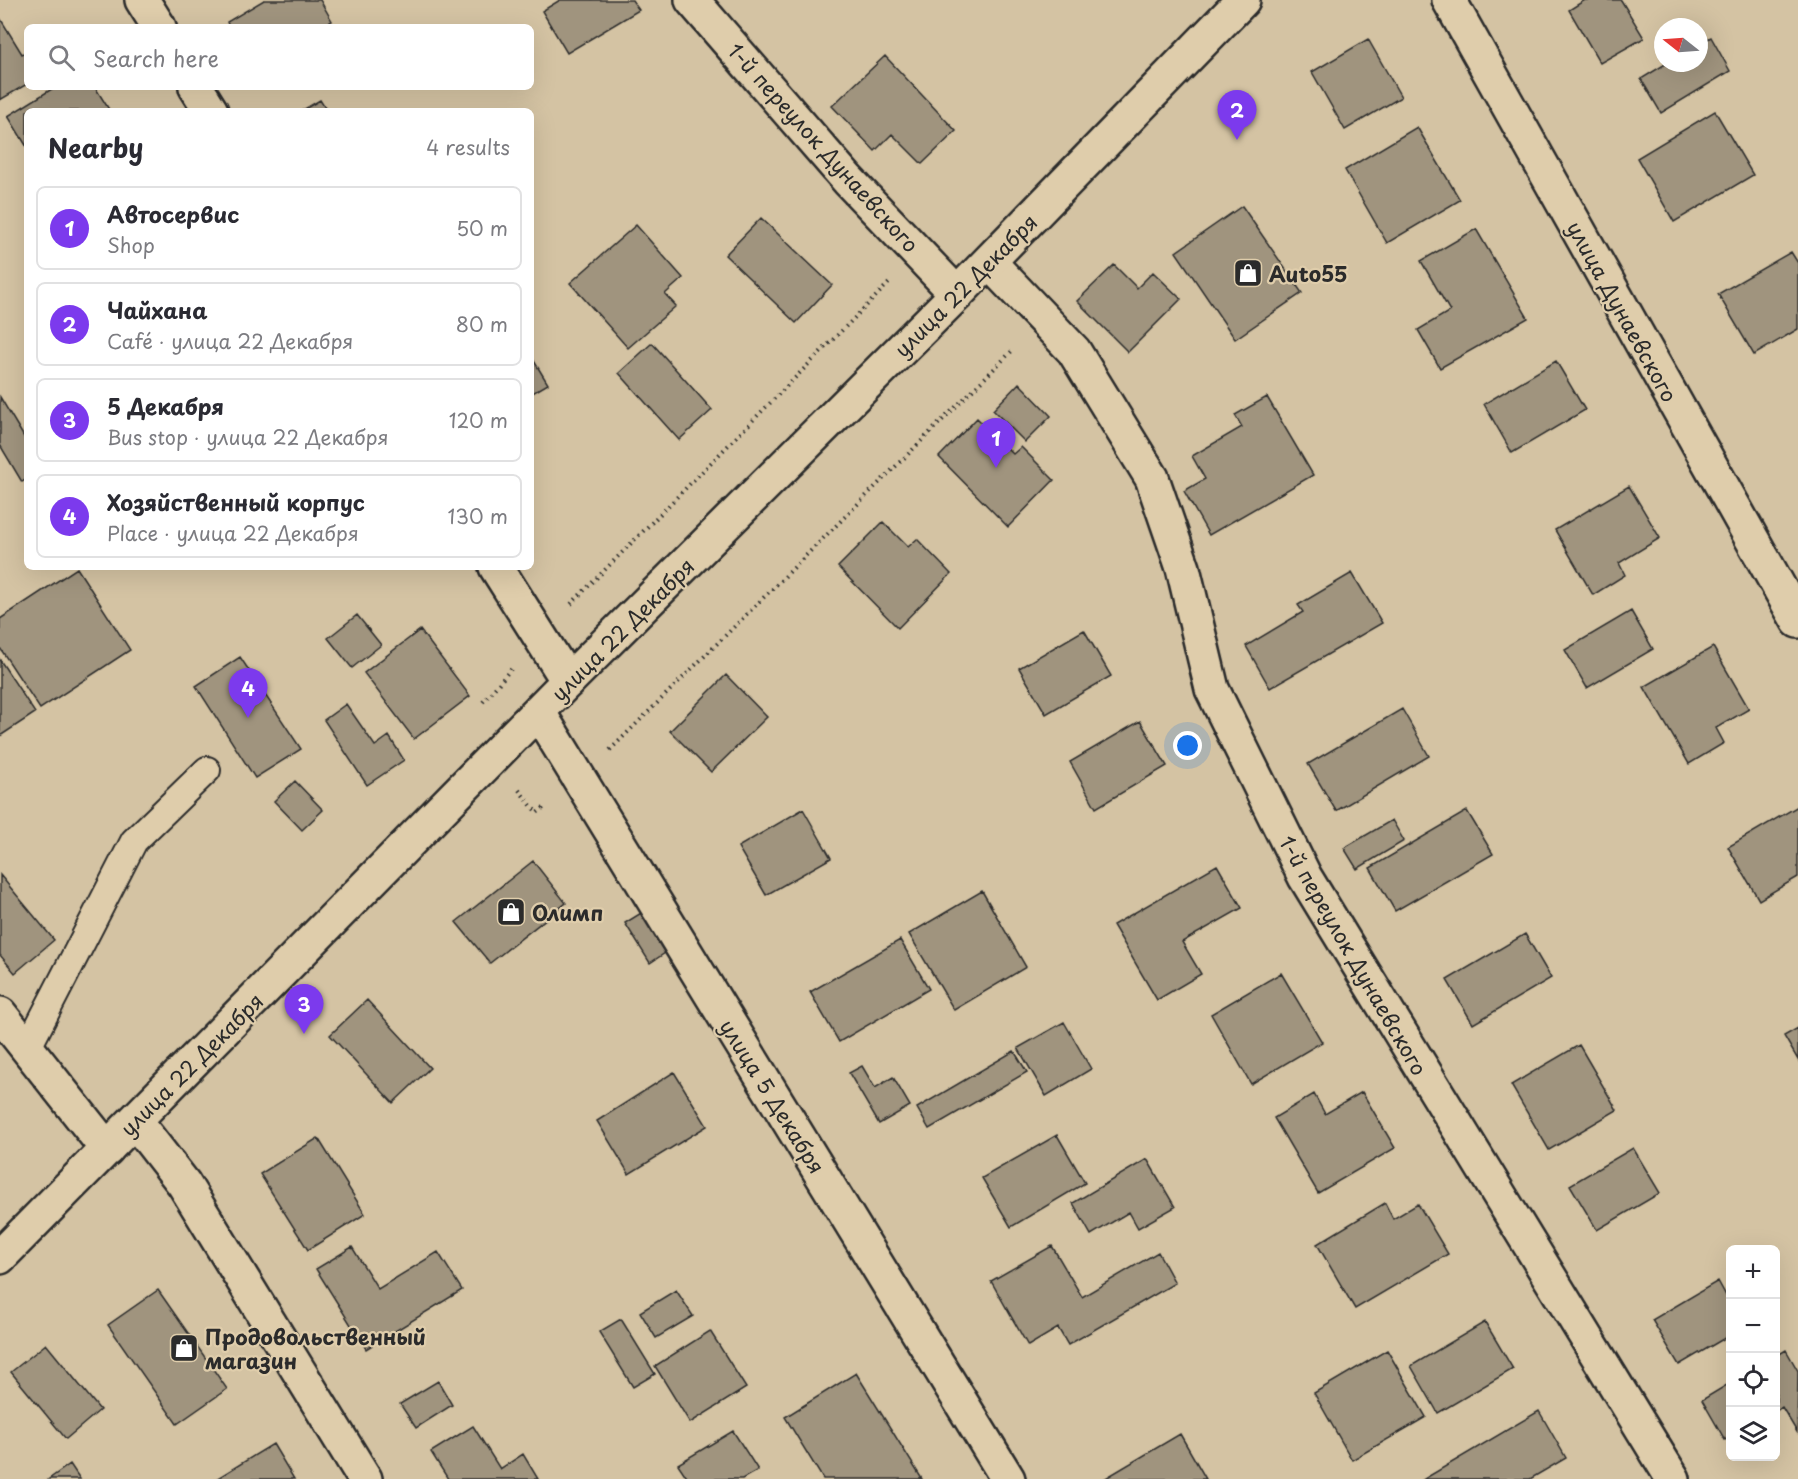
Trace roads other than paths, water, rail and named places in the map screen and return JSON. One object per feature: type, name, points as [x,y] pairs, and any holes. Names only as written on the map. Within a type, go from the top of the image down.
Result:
[{"type":"street","points":[[142,0],[157,24]]},
{"type":"street","name":"1-й переулок Дунаевского","points":[[692,0],[848,180],[957,294]]},
{"type":"street","name":"улица 22 Декабря","points":[[0,1257],[539,713],[568,681],[989,262],[1243,0]]},
{"type":"street","name":"улица Дунаевского","points":[[1449,0],[1798,621]]},
{"type":"street","points":[[198,90],[209,108]]},
{"type":"street","name":"1-й переулок Дунаевского","points":[[989,262],[1074,351],[1152,478],[1183,568],[1212,689],[1305,877],[1673,1479]]},
{"type":"street","points":[[498,570],[568,681]]},
{"type":"street","name":"улица 5 Декабря","points":[[539,713],[1008,1479]]},
{"type":"street","points":[[0,1014],[107,1149]]},
{"type":"street","points":[[135,1121],[184,1184],[365,1479]]},
{"type":"lane","points":[[27,1049],[134,841],[207,770]]},
{"type":"place","name":"Чайхана","points":[[1237,140]]},
{"type":"place","name":"Auto55","points":[[1248,273]]},
{"type":"place","name":"Автосервис","points":[[996,468]]},
{"type":"place","name":"Хозяйственный корпус","points":[[248,718]]},
{"type":"place","name":"Олимп","points":[[511,912]]},
{"type":"place","name":"5 Декабря","points":[[304,1034]]},
{"type":"place","name":"Продовольственный магазин","points":[[184,1348]]}]
